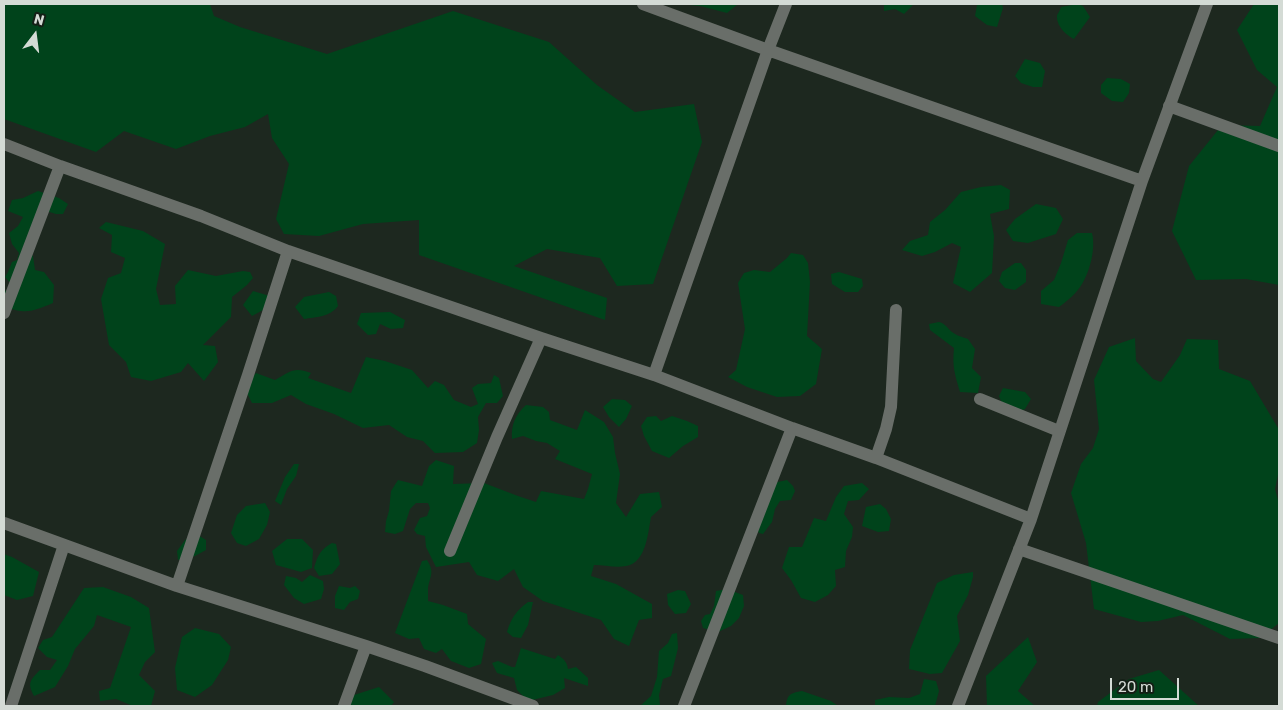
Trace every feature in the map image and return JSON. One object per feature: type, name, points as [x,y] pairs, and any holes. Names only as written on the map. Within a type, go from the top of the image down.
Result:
[{"type":"street","points":[[643,4],[768,50],[1142,181]]},
{"type":"street","points":[[654,375],[768,50],[786,4]]},
{"type":"street","points":[[961,705],[1031,519],[1142,181],[1208,4]]},
{"type":"street","points":[[1169,106],[1279,146]]},
{"type":"street","points":[[4,144],[201,216],[288,251],[654,375],[876,458],[1031,519]]},
{"type":"street","points":[[4,313],[60,166]]},
{"type":"street","points":[[177,586],[288,251]]},
{"type":"street","points":[[876,458],[891,407],[896,310]]},
{"type":"street","points":[[450,551],[497,437],[541,338]]},
{"type":"street","points":[[980,399],[1059,431]]},
{"type":"street","points":[[684,706],[792,428]]},
{"type":"street","points":[[4,523],[177,586],[366,646],[533,706]]},
{"type":"street","points":[[11,706],[64,545]]},
{"type":"street","points":[[1019,549],[1279,638]]},
{"type":"street","points":[[344,706],[366,646]]},
{"type":"green space","points":[[4,4],[210,4],[214,16],[240,27],[327,54],[453,11],[549,42],[597,85],[635,112],[694,104],[702,142],[653,284],[617,286],[600,258],[547,249],[514,266],[607,298],[605,320],[419,255],[419,220],[363,224],[319,236],[284,234],[276,219],[289,164],[272,138],[268,114],[245,127],[210,136],[176,149],[124,131],[96,152],[4,119]]},
{"type":"green space","points":[[680,4],[738,4],[727,13],[700,6]]},
{"type":"green space","points":[[884,4],[913,4],[904,14],[895,9],[884,11]]},
{"type":"green space","points":[[1002,4],[1003,8],[997,27],[987,25],[975,16],[977,5]]},
{"type":"green space","points":[[1078,4],[1083,6],[1090,17],[1074,39],[1062,30],[1058,23],[1057,15],[1061,7]]},
{"type":"green space","points":[[1254,4],[1279,4],[1279,285],[1246,279],[1196,280],[1172,231],[1189,166],[1222,125],[1260,126],[1277,87],[1257,70],[1237,30]]},
{"type":"green space","points":[[1025,59],[1040,63],[1045,71],[1042,87],[1033,87],[1021,83],[1015,76]]},
{"type":"green space","points":[[1107,78],[1121,79],[1130,84],[1129,93],[1123,102],[1112,101],[1101,93],[1101,85]]},
{"type":"green space","points":[[1001,185],[1010,190],[1009,209],[990,214],[994,236],[992,273],[970,292],[953,283],[961,247],[952,243],[922,256],[902,250],[910,241],[928,235],[930,222],[945,210],[961,192]]},
{"type":"green space","points":[[38,191],[59,198],[68,204],[63,214],[43,210],[27,251],[33,256],[35,270],[44,272],[54,285],[53,303],[34,310],[18,311],[4,307],[4,290],[8,292],[12,285],[5,277],[12,262],[17,260],[19,253],[12,244],[9,233],[18,226],[23,217],[8,211],[12,200],[23,198]]},
{"type":"green space","points":[[1036,204],[1056,208],[1063,219],[1056,234],[1028,243],[1013,241],[1006,230],[1015,219]]},
{"type":"green space","points":[[106,222],[143,231],[165,244],[156,289],[160,305],[176,304],[175,286],[188,270],[216,276],[243,271],[250,272],[253,278],[232,297],[231,317],[203,345],[215,346],[218,362],[204,381],[188,363],[181,372],[151,381],[131,377],[126,362],[109,345],[101,299],[108,278],[121,273],[125,258],[111,252],[112,235],[99,228]]},
{"type":"green space","points":[[1077,233],[1092,233],[1092,259],[1085,279],[1075,294],[1059,307],[1041,304],[1041,291],[1054,280],[1068,240]]},
{"type":"green space","points":[[791,253],[803,255],[808,263],[810,282],[807,336],[822,349],[816,384],[800,396],[777,397],[747,387],[728,377],[736,370],[745,329],[738,283],[744,273],[754,270],[770,272]]},
{"type":"green space","points":[[1015,263],[1021,263],[1026,270],[1026,282],[1015,290],[1005,288],[999,281],[1002,272]]},
{"type":"green space","points":[[839,272],[862,279],[863,286],[858,292],[845,292],[832,284],[831,274]]},
{"type":"green space","points":[[253,291],[270,296],[265,309],[252,316],[243,305]]},
{"type":"green space","points":[[329,292],[336,296],[338,306],[327,314],[304,319],[295,307],[304,297]]},
{"type":"green space","points":[[390,312],[405,320],[403,328],[391,329],[380,324],[376,334],[368,335],[357,324],[361,313]]},
{"type":"green space","points":[[939,322],[954,333],[968,339],[975,349],[972,368],[981,377],[978,393],[960,392],[954,371],[954,348],[930,330],[929,324]]},
{"type":"green space","points":[[1135,338],[1136,361],[1153,379],[1161,382],[1180,355],[1187,339],[1218,340],[1219,369],[1250,381],[1278,428],[1279,470],[1275,489],[1279,504],[1279,623],[1260,638],[1230,639],[1183,615],[1158,621],[1141,622],[1094,609],[1086,543],[1071,493],[1081,464],[1093,448],[1099,429],[1094,380],[1109,347]]},
{"type":"green space","points":[[366,357],[412,370],[428,388],[435,381],[444,385],[454,400],[471,407],[478,404],[472,388],[478,384],[491,383],[494,375],[499,378],[503,396],[497,403],[486,403],[478,417],[477,443],[463,452],[435,453],[423,441],[407,437],[389,425],[363,428],[334,414],[306,404],[291,395],[272,403],[252,403],[244,387],[256,373],[275,380],[288,372],[300,370],[311,373],[308,378],[351,393]]},
{"type":"green space","points":[[1003,388],[1025,392],[1031,399],[1025,409],[1015,413],[1003,406],[999,396]]},
{"type":"green space","points":[[612,399],[625,400],[632,406],[626,419],[619,427],[609,417],[603,407]]},
{"type":"green space","points":[[526,405],[543,407],[549,412],[550,420],[577,430],[585,410],[604,422],[613,437],[620,474],[616,503],[626,517],[640,494],[659,492],[662,507],[651,517],[645,546],[638,559],[633,564],[622,567],[594,565],[591,576],[616,584],[652,604],[652,618],[639,620],[629,646],[614,639],[601,620],[543,601],[523,587],[514,569],[498,581],[477,575],[469,562],[436,567],[426,547],[425,536],[417,534],[414,530],[420,518],[427,516],[430,508],[428,503],[416,503],[410,509],[403,531],[395,534],[385,532],[391,491],[398,480],[422,486],[429,466],[436,460],[454,466],[453,484],[484,483],[536,502],[541,491],[584,499],[592,474],[555,459],[560,451],[547,443],[523,436],[512,439],[514,420]]},
{"type":"green space","points":[[656,416],[661,421],[672,416],[698,426],[698,437],[683,446],[669,458],[652,451],[641,426],[647,417]]},
{"type":"green space","points":[[294,464],[299,464],[296,476],[287,489],[281,505],[275,501],[285,477]]},
{"type":"green space","points":[[787,480],[795,491],[791,500],[780,501],[775,509],[772,522],[763,534],[759,533],[751,521],[768,484]]},
{"type":"green space","points":[[862,483],[869,489],[859,500],[848,501],[844,514],[853,527],[852,537],[846,551],[845,567],[835,570],[836,586],[828,595],[815,602],[801,598],[782,568],[789,547],[802,547],[814,518],[826,521],[836,497],[844,486]]},
{"type":"green space","points":[[265,503],[270,512],[267,525],[259,539],[246,546],[237,543],[231,533],[237,515],[246,506]]},
{"type":"green space","points":[[880,504],[886,509],[891,519],[889,531],[878,532],[862,526],[866,507]]},
{"type":"green space","points":[[196,534],[206,540],[206,550],[195,556],[178,560],[177,551],[185,540]]},
{"type":"green space","points":[[287,539],[302,539],[313,550],[312,568],[301,572],[276,565],[272,551]]},
{"type":"green space","points":[[332,543],[336,544],[340,564],[332,574],[319,576],[314,568],[317,560],[320,553]]},
{"type":"green space","points":[[4,554],[39,572],[33,596],[17,600],[4,595]]},
{"type":"green space","points":[[427,560],[431,571],[428,601],[467,614],[468,624],[486,639],[481,664],[469,668],[451,661],[442,649],[436,653],[424,649],[419,638],[409,639],[395,633],[422,561]]},
{"type":"green space","points":[[973,572],[968,595],[957,616],[960,641],[942,673],[930,674],[909,669],[910,650],[937,583],[954,575]]},
{"type":"green space","points":[[310,575],[323,581],[324,589],[321,599],[304,604],[294,598],[284,585],[286,576],[296,578],[302,582]]},
{"type":"green space","points":[[339,586],[350,588],[355,586],[360,591],[358,599],[350,602],[344,610],[335,608],[335,596]]},
{"type":"green space","points":[[103,587],[131,597],[149,608],[155,652],[145,662],[139,675],[155,691],[151,706],[133,706],[116,699],[100,701],[99,691],[110,688],[131,627],[97,615],[94,626],[75,649],[68,666],[55,687],[34,696],[30,685],[32,679],[40,670],[50,670],[57,660],[47,657],[38,648],[43,640],[52,637],[84,588]]},
{"type":"green space","points":[[727,589],[743,595],[744,606],[739,618],[731,626],[718,632],[703,628],[701,621],[705,615],[710,614],[714,606],[716,591]]},
{"type":"green space","points":[[678,590],[685,591],[691,604],[686,613],[675,614],[668,605],[667,594]]},
{"type":"green space","points":[[528,602],[533,602],[528,625],[521,638],[513,637],[507,632],[510,623],[514,615]]},
{"type":"green space","points":[[195,628],[219,634],[231,647],[228,660],[212,685],[195,697],[177,690],[175,668],[182,637]]},
{"type":"green space","points":[[677,633],[678,648],[671,676],[663,679],[659,695],[660,706],[640,706],[651,696],[657,677],[659,651],[668,643],[672,634]]},
{"type":"green space","points":[[1028,637],[1037,662],[1018,691],[1035,706],[987,706],[986,676]]},
{"type":"green space","points":[[521,648],[555,659],[558,655],[565,661],[568,669],[576,667],[588,678],[588,686],[564,678],[565,688],[553,695],[528,701],[517,690],[514,678],[497,673],[492,663],[498,661],[515,667]]},
{"type":"green space","points":[[1159,670],[1199,706],[1097,706],[1098,702],[1129,679]]},
{"type":"green space","points":[[924,679],[936,681],[939,691],[935,706],[875,706],[875,700],[889,697],[909,698],[920,694]]},
{"type":"green space","points":[[379,687],[394,702],[391,706],[346,706],[354,695]]},
{"type":"green space","points":[[802,691],[831,701],[838,706],[786,706],[790,695]]}]
